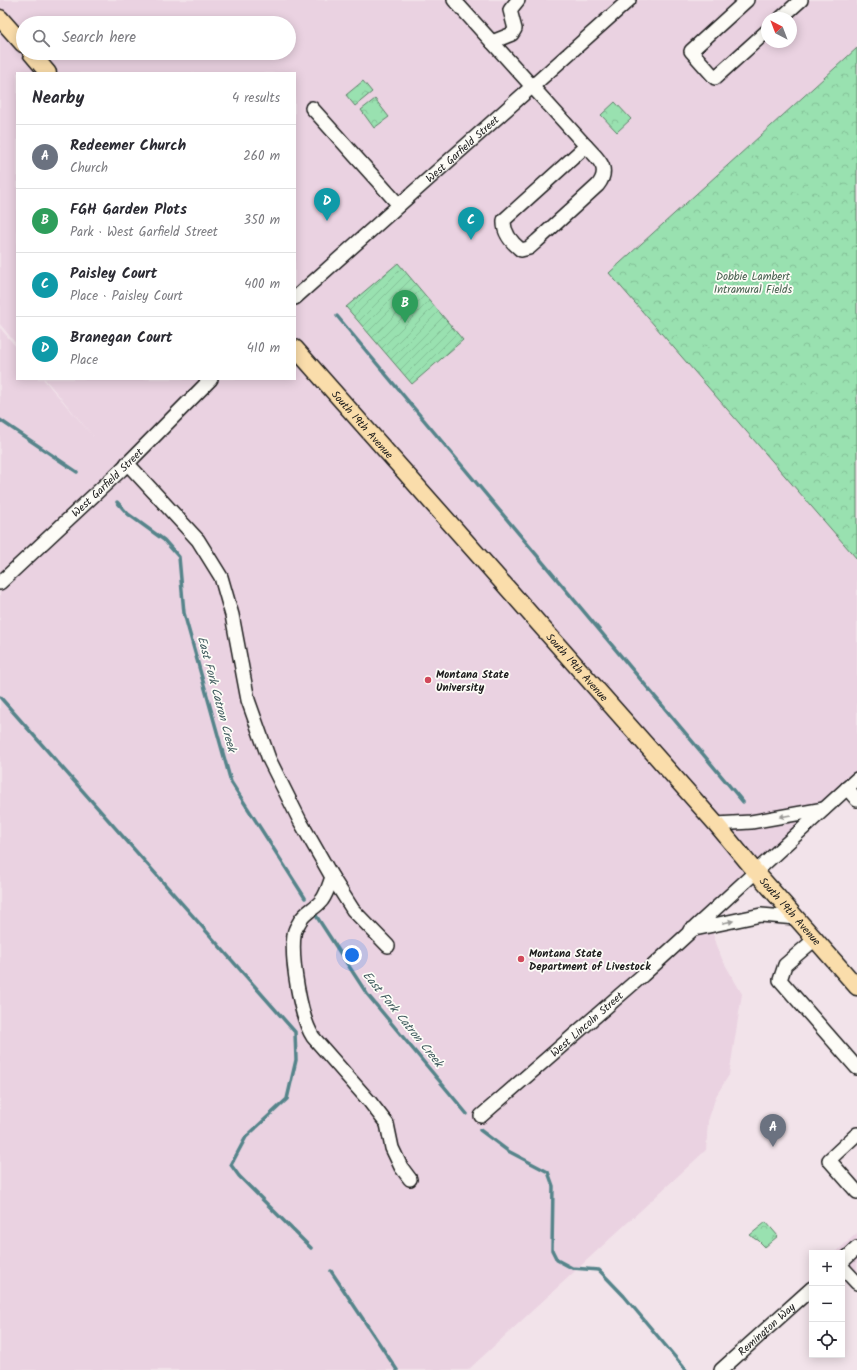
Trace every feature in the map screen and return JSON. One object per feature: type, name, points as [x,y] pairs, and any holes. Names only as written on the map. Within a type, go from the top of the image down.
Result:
[{"type":"main road","points":[[0,18],[16,36]]},
{"type":"main road","points":[[37,60],[47,72]]},
{"type":"main road","name":"South 19th Avenue","points":[[296,349],[716,824],[755,871],[857,987]]},
{"type":"street","points":[[454,0],[600,161],[604,169],[604,178],[598,185],[529,248],[521,250],[508,236],[504,227],[504,220],[586,146]]},
{"type":"street","points":[[492,42],[512,34],[514,29],[510,10],[518,0]]},
{"type":"street","name":"West Garfield Street","points":[[296,297],[629,0]]},
{"type":"street","points":[[747,0],[691,51],[715,78],[761,36]]},
{"type":"street","points":[[788,12],[801,0]]},
{"type":"street","points":[[312,108],[399,205]]},
{"type":"street","name":"West Garfield Street","points":[[0,583],[127,463],[210,380]]},
{"type":"street","points":[[127,463],[198,540],[221,577],[232,615],[248,700],[258,730],[283,788],[332,878],[353,910],[388,946]]},
{"type":"street","name":"West Lincoln Street","points":[[482,1116],[643,975],[690,930],[857,779]]},
{"type":"street","points":[[847,788],[857,800]]},
{"type":"street","points":[[716,824],[751,822],[824,810]]},
{"type":"street","points":[[332,878],[329,888],[322,901],[301,919],[294,933],[294,954],[303,1014],[307,1028],[387,1124],[392,1148],[401,1167],[410,1179]]},
{"type":"street","points":[[322,901],[336,901],[353,910]]},
{"type":"street","points":[[690,930],[760,915],[796,918]]},
{"type":"street","points":[[815,939],[785,965],[780,980],[857,1068]]},
{"type":"street","points":[[857,1134],[829,1160],[857,1192]]},
{"type":"street","points":[[845,1259],[857,1248]]},
{"type":"street","points":[[845,1270],[857,1283]]},
{"type":"street","name":"Remington Way","points":[[721,1370],[809,1291]]},
{"type":"shaded area","name":"Montana State University","points":[[0,0],[857,0],[857,778],[706,915],[722,959],[742,994],[729,1075],[716,1096],[708,1121],[706,1150],[468,1370],[0,1370],[0,328],[16,347],[16,380],[44,380],[93,436],[46,380],[296,380],[296,72],[16,72],[16,344],[0,324]]},
{"type":"shaded area","points":[[857,1233],[857,1287],[845,1273],[845,1250],[838,1250]]},
{"type":"green space","name":"Dobbie Lambert Intramural Fields","points":[[857,48],[857,559],[609,273]]},
{"type":"green space","points":[[363,81],[372,92],[355,106],[346,95]]},
{"type":"green space","points":[[375,99],[389,117],[374,128],[361,110]]},
{"type":"green space","points":[[615,102],[631,119],[617,132],[601,115]]},
{"type":"green space","points":[[398,263],[463,340],[412,384],[346,307]]},
{"type":"green space","points":[[766,1222],[778,1236],[765,1247],[750,1235]]},
{"type":"waterway","points":[[337,316],[743,802]]},
{"type":"waterway","name":"East Fork Catron Creek","points":[[0,420],[77,472]]},
{"type":"waterway","name":"East Fork Catron Creek","points":[[117,502],[128,514],[164,540],[179,557],[184,613],[231,782],[305,898]]},
{"type":"waterway","points":[[0,697],[295,1032],[296,1060],[287,1099],[246,1137],[231,1165],[239,1176],[311,1248]]},
{"type":"waterway","name":"East Fork Catron Creek","points":[[315,914],[367,994],[467,1114]]},
{"type":"waterway","name":"East Fork Catron Creek","points":[[480,1130],[508,1151],[548,1172],[553,1186],[552,1250],[557,1260],[572,1268],[599,1270],[624,1296],[686,1370]]},
{"type":"waterway","points":[[331,1271],[397,1370]]},
{"type":"place","name":"Branegan Court","points":[[327,221]]},
{"type":"place","name":"Paisley Court","points":[[471,240]]},
{"type":"place","name":"FGH Garden Plots","points":[[405,323]]},
{"type":"place","name":"Montana State University","points":[[428,680]]},
{"type":"place","name":"Montana State Department of Livestock","points":[[521,959]]},
{"type":"place","name":"Redeemer Church","points":[[773,1147]]}]
